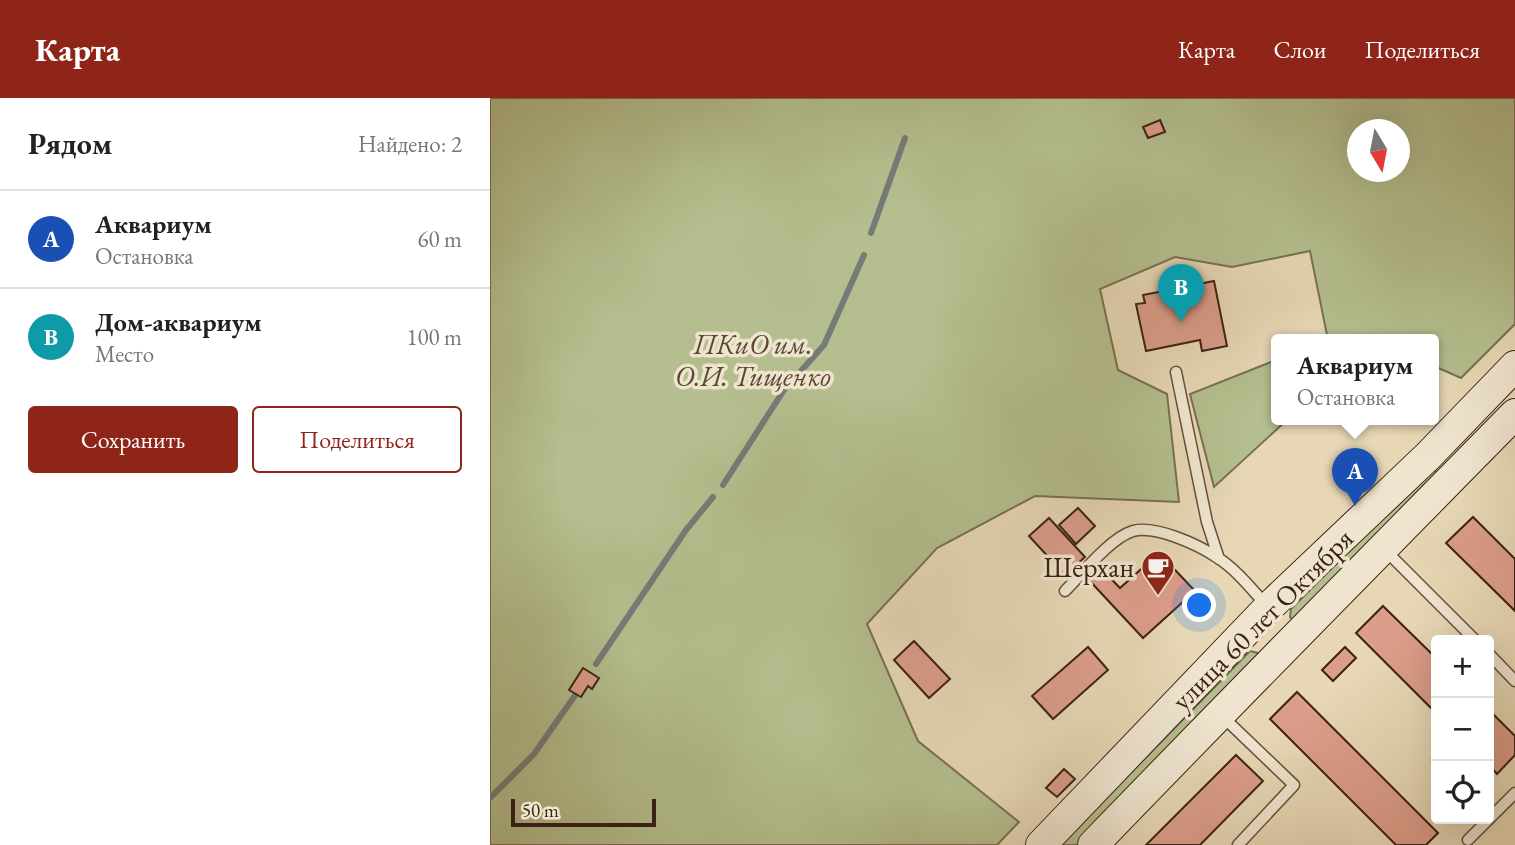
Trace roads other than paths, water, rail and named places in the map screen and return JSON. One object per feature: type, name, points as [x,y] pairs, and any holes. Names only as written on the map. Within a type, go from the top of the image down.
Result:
[{"type":"main road","name":"улица 60 лет Октября","points":[[1041,845],[1261,615],[1428,456],[1515,366]]},
{"type":"main road","name":"улица 60 лет Октября","points":[[1093,845],[1381,547],[1515,414]]},
{"type":"main road","points":[[1261,615],[1283,651]]},
{"type":"lane","points":[[1176,372],[1207,522],[1219,559],[1261,615]]},
{"type":"lane","points":[[1065,592],[1119,538],[1133,531],[1153,530],[1180,539],[1219,559]]},
{"type":"lane","points":[[1381,547],[1470,635]]},
{"type":"lane","points":[[1494,659],[1515,681]]},
{"type":"lane","points":[[1220,714],[1294,785],[1238,845]]},
{"type":"lane","points":[[1468,841],[1515,793]]},
{"type":"waterway","points":[[871,233],[905,138]]},
{"type":"waterway","points":[[723,485],[784,390],[824,345],[864,255]]},
{"type":"waterway","points":[[596,664],[686,530],[713,497]]},
{"type":"waterway","points":[[490,798],[534,754],[576,694]]},
{"type":"place","name":"Дом-аквариум","points":[[1181,322]]},
{"type":"place","name":"Аквариум","points":[[1355,506]]},
{"type":"place","name":"Шерхан","points":[[1158,597]]},
{"type":"park label","name":"ПКиО им. О.И. Тищенко","points":[[753,360]]}]
